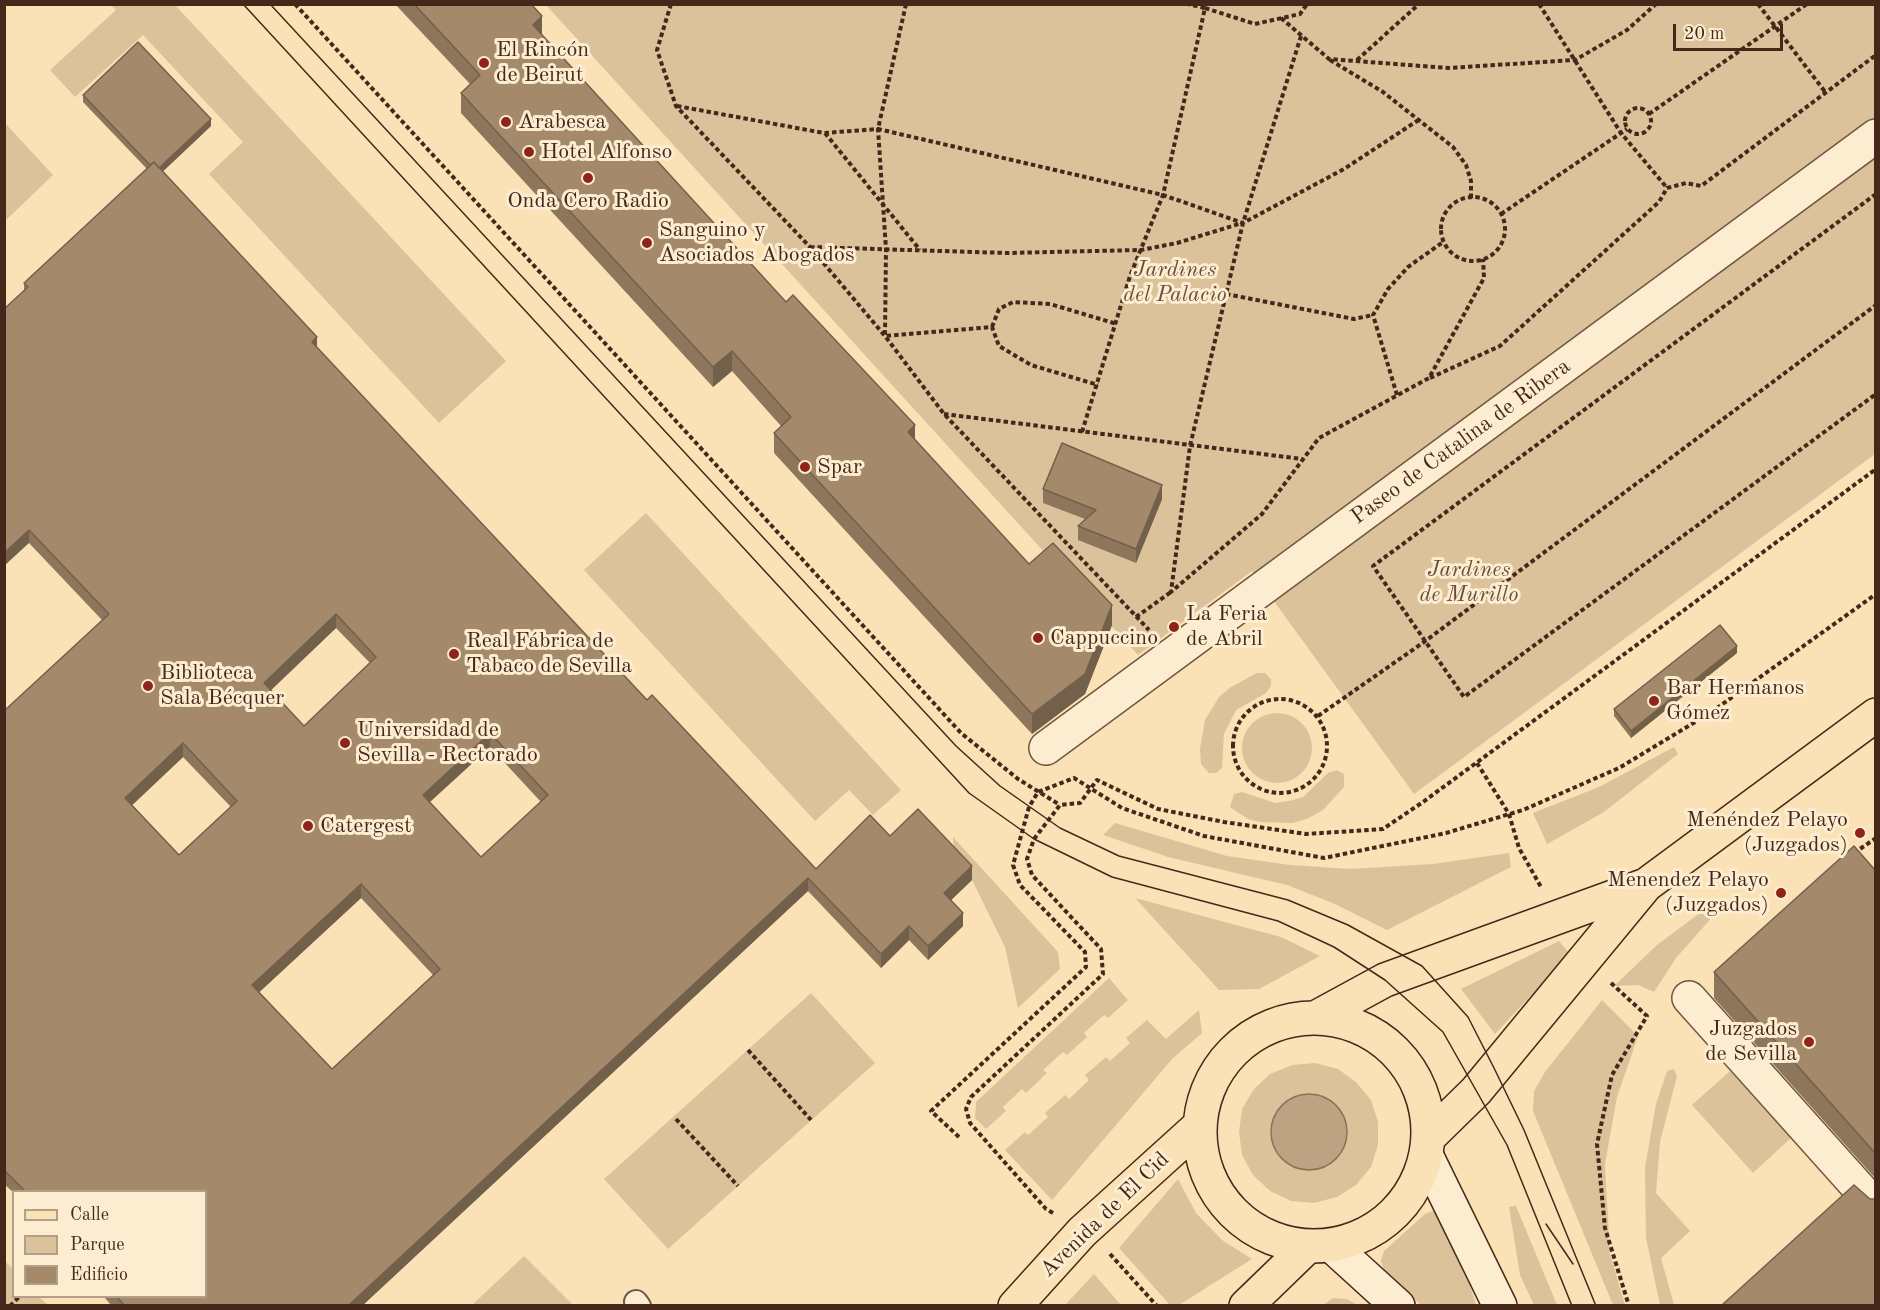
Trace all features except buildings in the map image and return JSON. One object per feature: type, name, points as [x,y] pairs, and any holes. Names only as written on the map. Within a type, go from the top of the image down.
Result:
[{"type":"main road","points":[[1246,1305],[1320,1247],[1378,1228],[1412,1193],[1428,1147],[1646,885],[1875,715]]},
{"type":"main road","points":[[1317,1017],[1385,980],[1646,885]]},
{"type":"main road","points":[[1320,1247],[1264,1236],[1228,1209],[1204,1171],[1198,1126],[1208,1083],[1235,1047],[1273,1023],[1317,1017],[1362,1027],[1399,1054],[1422,1092],[1428,1147]]},
{"type":"main road","name":"Avenida de El Cid","points":[[1015,1305],[1082,1232],[1198,1126]]},
{"type":"street","name":"Paseo de Catalina de Ribera","points":[[1046,748],[1875,136]]},
{"type":"street","points":[[1689,998],[1875,1207]]},
{"type":"street","points":[[1428,1147],[1500,1305]]},
{"type":"street","points":[[1320,1247],[1398,1305]]},
{"type":"path","points":[[295,4],[961,733],[1018,779],[1060,806]]},
{"type":"path","points":[[672,4],[657,50],[676,106],[810,247],[885,336],[944,414],[1136,617],[1159,640],[1179,650]]},
{"type":"path","points":[[885,336],[886,249],[878,129],[906,4]]},
{"type":"path","points":[[1188,4],[1256,24],[1300,14],[1307,4]]},
{"type":"path","points":[[1356,61],[1419,4]]},
{"type":"path","points":[[1539,4],[1621,133],[1667,188]]},
{"type":"path","points":[[1329,59],[1448,68],[1575,60],[1627,30],[1656,4]]},
{"type":"path","points":[[1758,4],[1826,93]]},
{"type":"path","points":[[1649,114],[1807,4]]},
{"type":"path","points":[[1082,432],[1141,250],[1162,195],[1205,8]]},
{"type":"path","points":[[1281,18],[1329,59],[1383,92],[1453,147],[1466,165],[1471,181],[1471,198]]},
{"type":"path","points":[[1171,592],[1190,446],[1243,223],[1301,36]]},
{"type":"path","points":[[1136,617],[1171,592],[1262,514],[1319,438],[1429,378],[1500,346],[1659,202],[1667,188],[1686,183],[1701,186],[1875,55]]},
{"type":"path","points":[[676,106],[824,133],[878,129],[1162,195],[1243,223]]},
{"type":"path","points":[[1637,107],[1649,114],[1651,120],[1646,132],[1639,135],[1627,129],[1625,115],[1630,109],[1637,107]]},
{"type":"path","points":[[810,247],[1007,254],[1141,250],[1177,243],[1243,223],[1344,170],[1420,119]]},
{"type":"path","points":[[1501,214],[1627,129]]},
{"type":"path","points":[[824,133],[920,250]]},
{"type":"path","points":[[1875,194],[1373,566],[1464,698],[1875,394]]},
{"type":"path","points":[[1461,199],[1488,201],[1501,214],[1504,223],[1503,241],[1492,255],[1484,259],[1474,261],[1455,256],[1443,242],[1441,231],[1446,213],[1461,199]]},
{"type":"path","points":[[1397,395],[1373,315],[1388,289],[1408,267],[1443,242]]},
{"type":"path","points":[[1429,378],[1484,278],[1484,259]]},
{"type":"path","points":[[1226,294],[1354,319],[1373,315]]},
{"type":"path","points":[[1098,385],[1031,365],[999,346],[992,327],[999,309],[1013,302],[1050,304],[1117,324]]},
{"type":"path","points":[[1318,716],[1424,642],[1875,305]]},
{"type":"path","points":[[885,336],[992,327]]},
{"type":"path","points":[[944,414],[1303,459]]},
{"type":"path","points":[[1157,1305],[1113,1255],[1046,1209],[970,1123],[966,1109],[971,1097],[1103,974],[1101,949],[1032,875],[1027,859],[1034,839],[1060,806],[1080,802],[1097,780],[1158,809],[1224,822],[1306,834],[1383,829],[1875,469]]},
{"type":"path","points":[[959,1137],[931,1111],[1086,967],[1085,952],[1020,885],[1013,865],[1029,807],[1038,792],[1074,778],[1122,808],[1204,836],[1324,858],[1446,833],[1509,814],[1619,768],[1710,713],[1875,594]]},
{"type":"path","points":[[1292,700],[1318,716],[1328,745],[1320,774],[1296,792],[1266,793],[1241,776],[1231,748],[1239,719],[1263,701],[1292,700]]},
{"type":"path","points":[[1476,763],[1509,814],[1524,858]]},
{"type":"path","points":[[1849,857],[1875,837]]},
{"type":"path","points":[[1614,986],[1647,1016],[1612,1075],[1597,1144],[1605,1228],[1629,1305]]},
{"type":"path","points":[[748,1050],[811,1120]]},
{"type":"path","points":[[676,1119],[738,1186]]},
{"type":"green space","points":[[111,5],[175,5],[506,361],[439,423],[209,174],[243,142],[143,35],[75,97],[50,70],[116,10]]},
{"type":"green space","name":"Jardines del Palacio","points":[[546,5],[1875,5],[1875,454],[1414,794],[1252,571],[1138,655]]},
{"type":"green space","points":[[5,123],[53,175],[5,221]]},
{"type":"green space","points":[[646,513],[901,790],[873,815],[849,790],[815,821],[584,570]]},
{"type":"green space","points":[[1257,673],[1265,673],[1271,679],[1271,686],[1266,693],[1236,710],[1224,734],[1222,768],[1216,773],[1209,773],[1201,764],[1200,749],[1205,720],[1219,697],[1231,687]]},
{"type":"green space","points":[[1284,713],[1297,719],[1306,728],[1310,734],[1312,748],[1310,762],[1302,773],[1291,781],[1270,783],[1252,773],[1244,762],[1242,741],[1252,723],[1263,715]]},
{"type":"green space","points":[[1674,747],[1678,754],[1604,812],[1547,844],[1533,813],[1599,787]]},
{"type":"green space","points":[[1337,770],[1344,774],[1344,787],[1323,810],[1307,819],[1292,823],[1260,822],[1248,819],[1230,807],[1234,794],[1242,792],[1275,803],[1303,797],[1328,773]]},
{"type":"green space","points":[[1115,823],[1227,856],[1290,865],[1351,869],[1433,864],[1509,853],[1511,867],[1387,930],[1335,904],[1287,885],[1168,857],[1103,835]]},
{"type":"green space","points":[[953,837],[1058,952],[1060,969],[1018,1008],[1005,947],[972,880],[955,860]]},
{"type":"green space","points":[[1135,898],[1281,937],[1320,956],[1259,989],[1219,990]]},
{"type":"green space","points":[[1716,901],[1722,906],[1676,958],[1654,992],[1638,985],[1614,986],[1657,945]]},
{"type":"green space","points":[[1559,941],[1570,954],[1495,1034],[1461,989]]},
{"type":"green space","points":[[1109,978],[1128,1000],[1108,1018],[1104,1015],[1084,1033],[1087,1037],[1067,1055],[1063,1052],[1043,1070],[1047,1073],[1026,1093],[1022,1089],[1003,1107],[1006,1111],[986,1129],[975,1118],[976,1102]]},
{"type":"green space","points":[[811,993],[875,1063],[668,1249],[604,1179]]},
{"type":"green space","points":[[1602,1000],[1638,1036],[1617,1097],[1605,1164],[1610,1254],[1625,1305],[1613,1305],[1533,1111],[1534,1091],[1545,1072]]},
{"type":"green space","points":[[1199,1010],[1202,1033],[1173,1058],[1052,1200],[1005,1150],[1025,1132],[1028,1135],[1048,1117],[1045,1113],[1065,1095],[1069,1099],[1089,1080],[1085,1075],[1106,1057],[1110,1061],[1130,1043],[1126,1038],[1147,1020],[1166,1039]]},
{"type":"green space","points":[[1315,1063],[1338,1069],[1356,1082],[1371,1100],[1378,1122],[1378,1145],[1371,1167],[1356,1185],[1337,1197],[1314,1203],[1291,1201],[1270,1191],[1253,1175],[1242,1155],[1239,1132],[1242,1109],[1254,1089],[1270,1074],[1292,1065]],"holes":[[[1302,1095],[1319,1095],[1275,1114],[1286,1101]]]},
{"type":"green space","points":[[1674,1069],[1677,1076],[1660,1142],[1656,1193],[1690,1231],[1661,1258],[1674,1305],[1660,1305],[1646,1238],[1645,1167],[1656,1104],[1667,1071]]},
{"type":"green space","points":[[1730,1071],[1791,1138],[1753,1173],[1692,1105]]},
{"type":"green space","points":[[1178,1179],[1196,1213],[1222,1240],[1252,1259],[1179,1305],[1170,1305],[1119,1248]]},
{"type":"green space","points":[[1516,1206],[1557,1305],[1534,1305],[1520,1275],[1509,1207]]},
{"type":"green space","points":[[1438,1209],[1450,1218],[1476,1305],[1421,1305],[1385,1272],[1381,1261],[1384,1251],[1425,1214]]},
{"type":"green space","points":[[524,1256],[573,1305],[472,1305]]},
{"type":"green space","points":[[4,1260],[12,1268],[12,1298],[40,1298],[48,1305],[5,1305]]},
{"type":"green space","points":[[1094,1274],[1121,1305],[1065,1305]]},
{"type":"green space","points":[[1333,1298],[1347,1299],[1357,1305],[1323,1305]]},
{"type":"shaded area","points":[[1309,1094],[1324,1097],[1336,1105],[1344,1117],[1347,1132],[1344,1147],[1336,1159],[1324,1167],[1309,1170],[1294,1167],[1282,1159],[1274,1147],[1271,1132],[1274,1117],[1282,1105],[1294,1097]]},
{"type":"tram line","points":[[243,4],[969,793],[1034,839],[1112,877],[1278,921],[1334,947],[1385,980],[1443,1032],[1507,1145],[1572,1306]]},
{"type":"tram line","points":[[270,4],[956,746],[1000,786],[1060,828],[1119,856],[1288,900],[1348,925],[1422,966],[1468,1017],[1524,1130],[1596,1306]]},
{"type":"tram line","points":[[1546,1224],[1573,1264]]},
{"type":"place","name":"El Rincón de Beirut","points":[[484,63]]},
{"type":"place","name":"Arabesca","points":[[506,122]]},
{"type":"place","name":"Hotel Alfonso","points":[[529,152]]},
{"type":"place","name":"Onda Cero Radio","points":[[588,178]]},
{"type":"place","name":"Sanguino y Asociados Abogados","points":[[647,243]]},
{"type":"place","name":"Spar","points":[[805,467]]},
{"type":"place","name":"La Feria de Abril","points":[[1174,627]]},
{"type":"place","name":"Cappuccino","points":[[1038,638]]},
{"type":"place","name":"Real Fábrica de Tabaco de Sevilla","points":[[454,654]]},
{"type":"place","name":"Biblioteca Sala Bécquer","points":[[148,686]]},
{"type":"place","name":"Bar Hermanos Gómez","points":[[1654,701]]},
{"type":"place","name":"Universidad de Sevilla - Rectorado","points":[[345,743]]},
{"type":"place","name":"Catergest","points":[[308,826]]},
{"type":"place","name":"Menéndez Pelayo (Juzgados)","points":[[1860,833]]},
{"type":"place","name":"Menendez Pelayo (Juzgados)","points":[[1781,893]]},
{"type":"place","name":"Juzgados de Sevilla","points":[[1809,1042]]},
{"type":"park label","name":"Jardines de Murillo","points":[[1469,582]]}]
